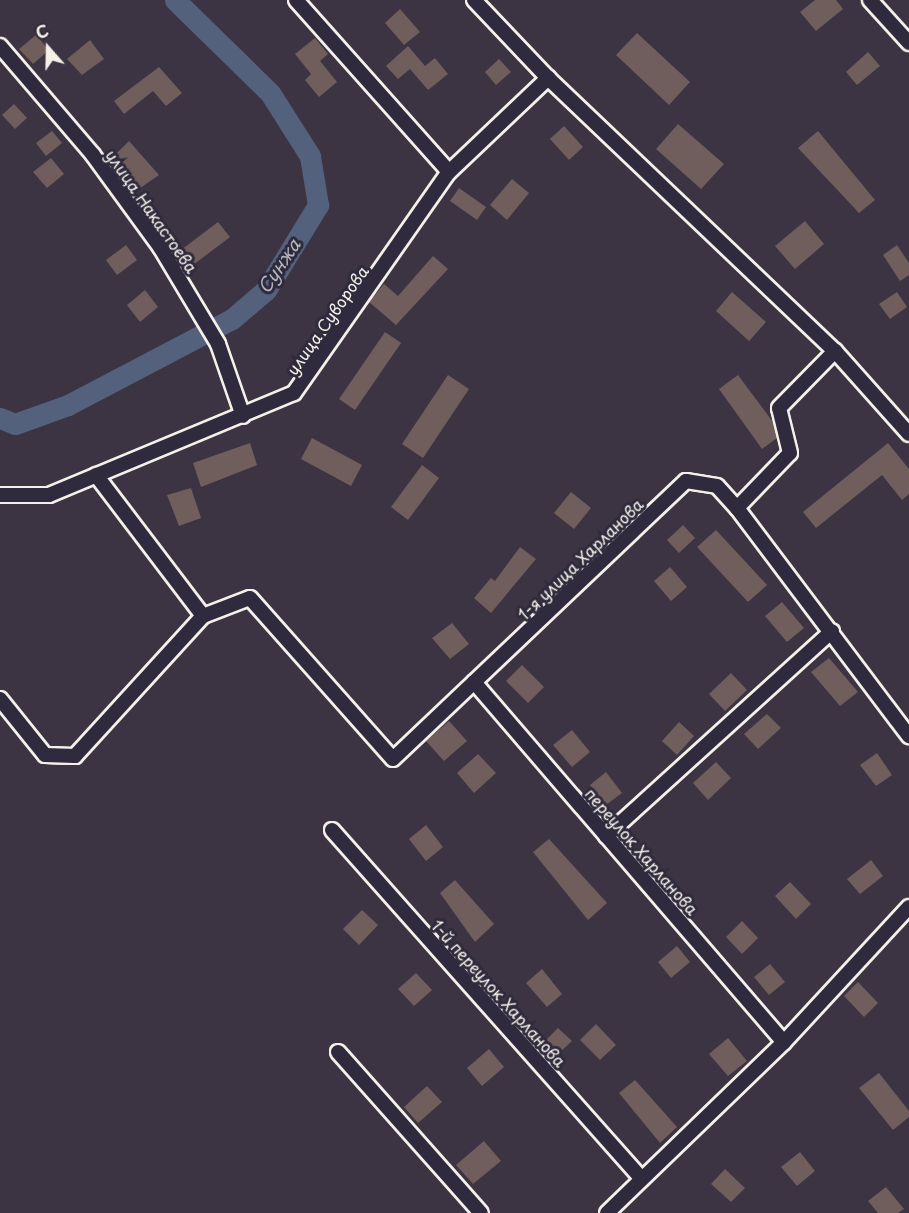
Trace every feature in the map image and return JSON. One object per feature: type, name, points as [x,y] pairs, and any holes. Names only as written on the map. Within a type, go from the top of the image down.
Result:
[{"type":"street","points":[[296,0],[449,172]]},
{"type":"street","points":[[474,0],[548,78],[835,351],[909,434]]},
{"type":"street","points":[[870,0],[909,43]]},
{"type":"street","name":"улица Накастоева","points":[[0,46],[93,155],[160,247],[218,344],[243,416]]},
{"type":"street","name":"улица Суворова","points":[[0,495],[29,498],[96,475],[243,416],[305,383],[449,172],[548,78]]},
{"type":"street","points":[[835,351],[779,408],[790,453],[737,508],[909,736]]},
{"type":"street","points":[[96,475],[203,616]]},
{"type":"street","name":"1-я улица Харланова","points":[[474,682],[686,481],[717,486],[737,508]]},
{"type":"street","points":[[0,699],[45,755],[75,756],[203,616],[250,598],[393,759],[474,682]]},
{"type":"street","points":[[606,836],[831,631]]},
{"type":"street","name":"переулок Харланова","points":[[474,682],[784,1042]]},
{"type":"street","name":"1-й переулок Харланова","points":[[332,830],[641,1178]]},
{"type":"street","points":[[607,1213],[784,1042],[909,907]]},
{"type":"street","points":[[338,1052],[482,1213]]},
{"type":"building","points":[[815,0],[836,0],[843,9],[816,31],[800,12]]},
{"type":"building","points":[[400,9],[420,32],[404,45],[385,23]]},
{"type":"building","points":[[637,33],[690,82],[669,105],[616,55]]},
{"type":"building","points":[[36,35],[49,50],[33,64],[19,49]]},
{"type":"building","points":[[315,38],[328,54],[320,61],[337,82],[319,97],[305,80],[311,74],[295,54]]},
{"type":"building","points":[[90,40],[104,59],[82,75],[67,59]]},
{"type":"building","points":[[408,46],[425,66],[435,58],[448,74],[428,90],[410,69],[398,79],[386,66]]},
{"type":"building","points":[[868,52],[880,66],[857,85],[846,72]]},
{"type":"building","points":[[499,59],[511,72],[496,85],[485,72]]},
{"type":"building","points":[[159,67],[182,93],[166,106],[153,91],[124,114],[114,101]]},
{"type":"building","points":[[14,104],[27,118],[15,129],[2,115]]},
{"type":"building","points":[[678,124],[724,164],[701,189],[656,149]]},
{"type":"building","points":[[564,126],[583,147],[569,160],[550,139]]},
{"type":"building","points":[[52,131],[62,143],[46,156],[36,143]]},
{"type":"building","points":[[818,131],[875,200],[859,213],[798,148]]},
{"type":"building","points":[[129,141],[159,175],[133,193],[124,181],[131,175],[113,157]]},
{"type":"building","points":[[51,158],[64,174],[47,188],[33,172]]},
{"type":"building","points":[[512,179],[529,193],[507,220],[490,205]]},
{"type":"building","points":[[459,188],[486,207],[477,220],[450,201]]},
{"type":"building","points":[[805,221],[824,244],[795,269],[775,246]]},
{"type":"building","points":[[218,222],[230,237],[193,265],[181,250]]},
{"type":"building","points":[[126,245],[137,260],[117,275],[106,260]]},
{"type":"building","points":[[897,245],[909,263],[909,275],[900,281],[883,255]]},
{"type":"building","points":[[433,256],[448,269],[396,325],[369,302],[384,284],[398,296]]},
{"type":"building","points":[[145,290],[158,307],[140,322],[127,305]]},
{"type":"building","points":[[732,292],[766,322],[749,341],[716,311]]},
{"type":"building","points":[[897,292],[907,307],[890,319],[879,304]]},
{"type":"building","points":[[385,332],[401,343],[355,410],[339,399]]},
{"type":"building","points":[[448,375],[469,389],[423,458],[402,444]]},
{"type":"building","points":[[738,375],[773,422],[777,438],[762,449],[719,389]]},
{"type":"building","points":[[312,438],[362,465],[351,486],[301,459]]},
{"type":"building","points":[[250,443],[257,465],[201,487],[193,463]]},
{"type":"building","points":[[888,443],[909,469],[909,494],[902,500],[882,475],[816,528],[803,512]]},
{"type":"building","points":[[422,465],[439,478],[408,520],[391,507]]},
{"type":"building","points":[[191,488],[201,518],[179,526],[167,495]]},
{"type":"building","points":[[571,492],[591,508],[574,529],[554,513]]},
{"type":"building","points":[[683,525],[695,538],[679,553],[667,540]]},
{"type":"building","points":[[716,530],[767,585],[748,602],[697,547]]},
{"type":"building","points":[[520,547],[536,559],[491,613],[474,598],[491,578],[495,581]]},
{"type":"building","points":[[670,567],[687,587],[671,601],[654,581]]},
{"type":"building","points":[[782,602],[804,628],[787,642],[765,616]]},
{"type":"building","points":[[452,623],[469,644],[450,659],[432,638]]},
{"type":"building","points":[[829,658],[858,692],[840,706],[811,672]]},
{"type":"building","points":[[522,665],[544,687],[528,703],[506,681]]},
{"type":"building","points":[[731,673],[747,690],[725,711],[709,694]]},
{"type":"building","points":[[767,714],[781,728],[758,749],[744,734]]},
{"type":"building","points":[[449,721],[467,741],[444,761],[426,741]]},
{"type":"building","points":[[679,722],[694,736],[677,755],[662,741]]},
{"type":"building","points":[[572,730],[590,752],[572,767],[553,745]]},
{"type":"building","points":[[877,753],[892,775],[876,786],[860,765]]},
{"type":"building","points":[[478,754],[496,773],[474,793],[457,773]]},
{"type":"building","points":[[716,762],[731,778],[708,800],[693,783]]},
{"type":"building","points":[[606,772],[622,793],[606,805],[590,785]]},
{"type":"building","points":[[426,825],[443,847],[426,861],[409,839]]},
{"type":"building","points":[[549,839],[607,903],[588,920],[533,852]]},
{"type":"building","points":[[871,860],[883,876],[860,894],[847,879]]},
{"type":"building","points":[[455,880],[494,924],[475,942],[440,893]]},
{"type":"building","points":[[790,882],[811,904],[796,919],[775,896]]},
{"type":"building","points":[[362,910],[378,925],[359,945],[343,929]]},
{"type":"building","points":[[742,921],[758,938],[742,954],[726,937]]},
{"type":"building","points":[[677,946],[690,962],[671,978],[658,962]]},
{"type":"building","points":[[770,964],[785,982],[769,995],[754,977]]},
{"type":"building","points":[[542,969],[562,994],[547,1007],[526,983]]},
{"type":"building","points":[[416,973],[432,990],[414,1006],[398,989]]},
{"type":"building","points":[[858,982],[878,1003],[864,1017],[844,996]]},
{"type":"building","points":[[596,1024],[616,1045],[600,1060],[580,1040]]},
{"type":"building","points":[[558,1028],[572,1041],[556,1056],[543,1043]]},
{"type":"building","points":[[728,1038],[747,1061],[728,1076],[709,1054]]},
{"type":"building","points":[[489,1049],[504,1067],[482,1086],[467,1068]]},
{"type":"building","points":[[879,1073],[909,1111],[909,1117],[893,1130],[859,1088]]},
{"type":"building","points":[[635,1080],[677,1127],[660,1143],[619,1093]]},
{"type":"building","points":[[427,1086],[442,1102],[418,1123],[404,1107]]},
{"type":"building","points":[[484,1141],[501,1161],[473,1184],[456,1165]]},
{"type":"building","points":[[800,1152],[815,1171],[797,1186],[781,1167]]},
{"type":"building","points":[[725,1169],[745,1188],[731,1202],[711,1184]]},
{"type":"building","points":[[886,1187],[904,1209],[898,1213],[878,1213],[868,1201]]},
{"type":"waterway","name":"Сунжа","points":[[0,418],[15,424],[68,405],[232,319],[266,290],[318,205],[310,156],[270,93],[175,0]]}]
